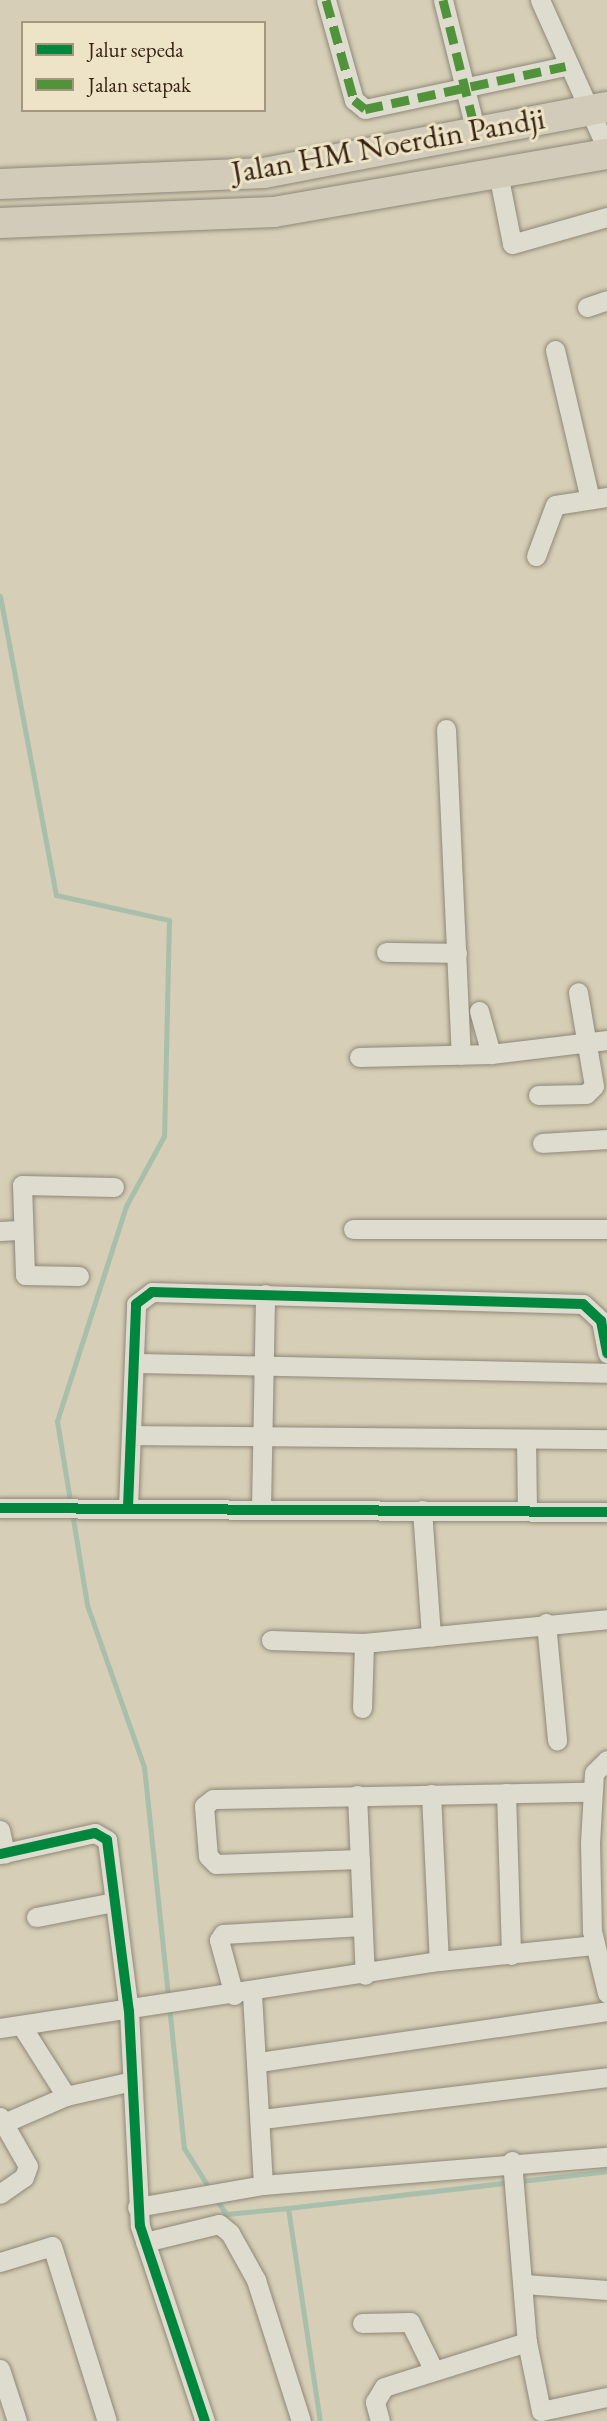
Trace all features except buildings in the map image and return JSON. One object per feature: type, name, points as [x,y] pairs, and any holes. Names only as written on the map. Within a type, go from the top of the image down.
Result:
[{"type":"main road","name":"Jalan HM Noerdin Pandji","points":[[0,184],[264,173],[596,109]]},
{"type":"main road","name":"Jalan HM Noerdin Pandji","points":[[0,223],[274,212],[607,154]]},
{"type":"street","points":[[326,0],[361,108],[468,83],[565,66]]},
{"type":"street","points":[[443,0],[468,83],[476,132]]},
{"type":"street","points":[[540,0],[565,66],[596,109],[607,149]]},
{"type":"street","points":[[498,173],[512,244],[607,217]]},
{"type":"street","points":[[587,307],[607,300]]},
{"type":"street","points":[[536,556],[555,505],[598,498],[555,350]]},
{"type":"street","points":[[446,729],[461,1055]]},
{"type":"street","points":[[386,952],[457,953]]},
{"type":"street","points":[[538,1095],[591,1090],[598,1041],[578,992]]},
{"type":"street","points":[[479,1011],[491,1054]]},
{"type":"street","points":[[359,1057],[491,1054],[598,1041]]},
{"type":"street","points":[[542,1143],[607,1139]]},
{"type":"street","points":[[79,1276],[25,1275],[22,1185],[114,1187]]},
{"type":"street","points":[[353,1229],[607,1228]]},
{"type":"street","points":[[0,1231],[22,1230]]},
{"type":"street","points":[[128,1507],[136,1363],[136,1304],[145,1294],[265,1294],[583,1304],[601,1321],[607,1353]]},
{"type":"street","points":[[261,1508],[265,1294]]},
{"type":"street","points":[[136,1363],[607,1373]]},
{"type":"street","points":[[132,1435],[607,1439]]},
{"type":"street","points":[[526,1440],[527,1511]]},
{"type":"street","points":[[0,1508],[57,1504],[607,1512]]},
{"type":"street","points":[[422,1510],[431,1637]]},
{"type":"street","points":[[271,1640],[364,1643],[607,1619]]},
{"type":"street","points":[[547,1623],[557,1740]]},
{"type":"street","points":[[362,1708],[364,1643]]},
{"type":"street","points":[[607,1760],[594,1773],[590,1792],[598,1843],[598,1936],[607,1993]]},
{"type":"street","points":[[360,1859],[216,1864],[208,1856],[204,1806],[213,1799],[590,1792]]},
{"type":"street","points":[[506,1793],[511,1955]]},
{"type":"street","points":[[431,1794],[439,1961]]},
{"type":"street","points":[[357,1795],[365,1975]]},
{"type":"street","points":[[0,1830],[2,1854],[100,1833],[107,1840],[114,1902],[134,2011],[132,2081],[145,2242],[205,2421]]},
{"type":"street","points":[[36,1917],[114,1902]]},
{"type":"street","points":[[263,2185],[259,2062],[219,1940],[223,1934],[362,1926]]},
{"type":"street","points":[[0,2028],[134,2011],[439,1961],[511,1955],[598,1936]]},
{"type":"street","points":[[259,2062],[607,2011]]},
{"type":"street","points":[[21,2025],[66,2096]]},
{"type":"street","points":[[262,2119],[607,2077]]},
{"type":"street","points":[[0,2194],[28,2172],[2,2120],[66,2096],[132,2081]]},
{"type":"street","points":[[143,2206],[263,2185],[514,2175],[607,2157]]},
{"type":"street","points":[[514,2175],[527,2342],[543,2416],[607,2398]]},
{"type":"street","points":[[145,2242],[224,2226],[256,2280],[301,2421]]},
{"type":"street","points":[[0,2262],[52,2246],[107,2421]]},
{"type":"street","points":[[524,2284],[607,2290]]},
{"type":"street","points":[[362,2323],[410,2322],[432,2367]]},
{"type":"street","points":[[380,2421],[379,2392],[432,2367],[527,2342]]},
{"type":"street","points":[[0,2369],[17,2421]]},
{"type":"waterway","points":[[0,596],[56,895],[169,920],[164,1136],[126,1206],[57,1421],[87,1605],[144,1767],[168,1997]]},
{"type":"waterway","points":[[169,2006],[184,2148],[211,2191]]},
{"type":"waterway","points":[[288,2208],[607,2171]]},
{"type":"waterway","points":[[216,2199],[226,2214],[288,2208],[320,2421]]},
{"type":"marked path","points":[[326,0],[354,100],[365,109],[565,66]]},
{"type":"marked path","points":[[443,0],[476,132]]},
{"type":"cycle path","points":[[128,1507],[136,1304],[152,1292],[583,1304],[601,1321],[607,1353]]},
{"type":"cycle path","points":[[0,1508],[607,1512]]},
{"type":"cycle path","points":[[0,1854],[95,1833],[107,1840],[129,2011],[140,2226],[205,2421]]}]
